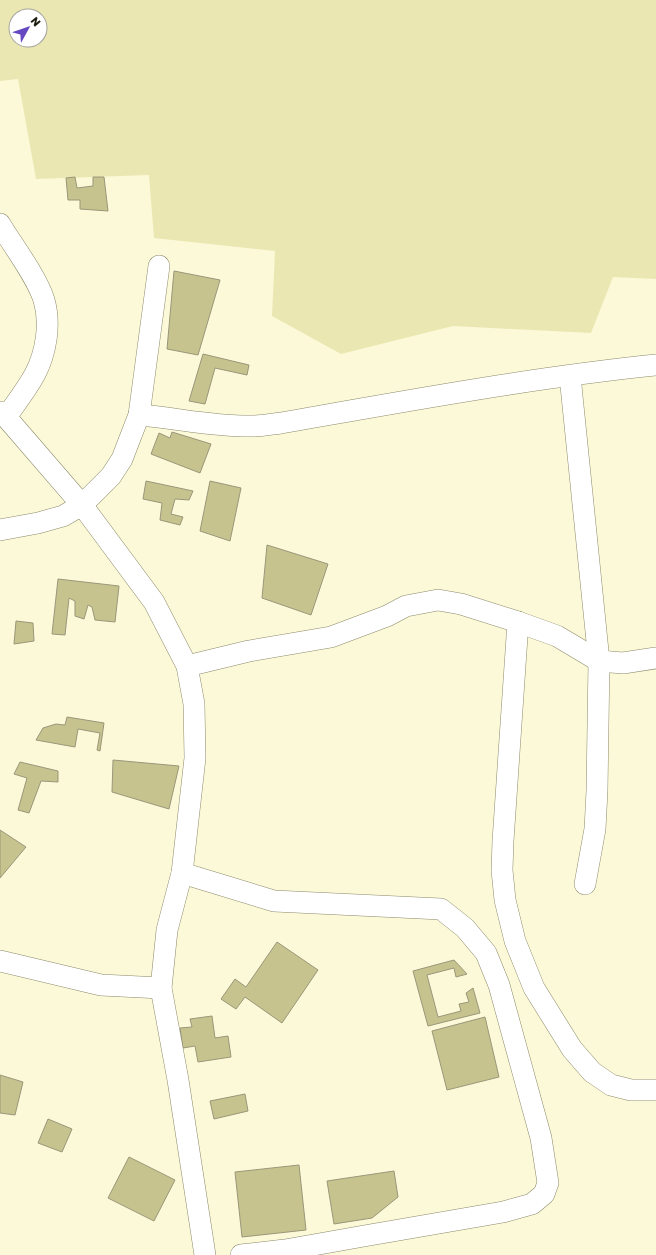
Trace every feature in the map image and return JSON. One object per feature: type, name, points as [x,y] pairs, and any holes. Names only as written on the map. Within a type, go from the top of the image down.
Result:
[{"type":"street","points":[[0,224],[35,280],[44,300],[48,321],[44,350],[35,374],[3,415],[82,504],[154,602],[186,666],[194,704],[195,758],[182,873],[167,930],[161,988],[178,1080],[205,1255]]},
{"type":"street","points":[[0,530],[38,524],[62,516],[82,504],[111,476],[122,459],[139,415],[159,266]]},
{"type":"street","points":[[139,415],[253,426],[274,424],[461,391],[656,365]]},
{"type":"street","points":[[570,376],[599,661],[595,829],[585,884]]},
{"type":"street","points":[[186,666],[249,651],[330,637],[386,616],[406,606],[438,600],[461,604],[557,636],[599,661],[623,663],[656,658]]},
{"type":"street","points":[[518,622],[503,834],[502,870],[505,900],[515,941],[534,988],[572,1049],[592,1072],[610,1085],[631,1090],[656,1090]]},
{"type":"street","points":[[182,873],[274,900],[441,909],[465,928],[486,953],[498,985],[541,1138],[548,1183],[544,1194],[532,1204],[503,1212],[285,1250],[241,1255]]},
{"type":"street","points":[[0,961],[101,985],[161,988]]},
{"type":"shaded area","points":[[0,0],[656,0],[656,279],[613,277],[591,333],[453,326],[341,354],[272,316],[275,251],[154,238],[149,175],[36,179],[18,79],[0,81]]},
{"type":"building","points":[[75,177],[77,188],[93,186],[93,177],[104,177],[108,211],[80,209],[80,200],[68,200],[66,178]]},
{"type":"building","points":[[174,271],[220,280],[198,355],[167,349]]},
{"type":"building","points":[[203,354],[249,365],[247,375],[215,368],[205,404],[189,401]]},
{"type":"building","points":[[172,432],[211,444],[200,473],[151,454],[159,433],[170,438]]},
{"type":"building","points":[[146,481],[193,491],[189,500],[175,499],[171,514],[183,517],[180,525],[160,520],[162,503],[143,499]]},
{"type":"building","points":[[210,481],[241,488],[230,541],[200,531]]},
{"type":"building","points":[[267,545],[328,564],[311,615],[262,598]]},
{"type":"building","points":[[58,579],[119,586],[115,622],[95,620],[92,607],[88,605],[84,619],[75,616],[75,601],[69,598],[65,635],[52,634]]},
{"type":"building","points":[[16,621],[33,623],[34,641],[14,644]]},
{"type":"building","points":[[67,717],[104,723],[100,751],[97,750],[100,733],[78,729],[75,747],[36,740],[43,728],[56,724],[65,725]]},
{"type":"building","points":[[113,760],[179,766],[169,809],[112,792]]},
{"type":"building","points":[[20,762],[58,771],[58,782],[41,781],[29,813],[18,810],[27,778],[14,774]]},
{"type":"building","points":[[0,830],[26,847],[0,878]]},
{"type":"building","points":[[277,942],[318,970],[282,1023],[245,997],[236,1009],[221,999],[235,979],[246,987]]},
{"type":"building","points":[[454,960],[467,974],[456,977],[454,968],[427,975],[438,1017],[461,1011],[459,1004],[469,1002],[466,993],[473,988],[480,1013],[428,1026],[413,971]]},
{"type":"building","points":[[212,1016],[215,1038],[228,1036],[231,1057],[198,1062],[195,1046],[183,1048],[180,1028],[192,1027],[190,1019]]},
{"type":"building","points":[[485,1017],[499,1077],[447,1090],[432,1031]]},
{"type":"building","points":[[0,1075],[23,1082],[15,1115],[0,1113]]},
{"type":"building","points":[[245,1094],[248,1111],[214,1119],[210,1101]]},
{"type":"building","points":[[48,1119],[72,1129],[62,1152],[38,1143]]},
{"type":"building","points":[[129,1157],[175,1180],[154,1221],[108,1198]]},
{"type":"building","points":[[299,1165],[306,1230],[242,1237],[235,1172]]},
{"type":"building","points":[[394,1171],[398,1197],[372,1218],[334,1224],[327,1181]]}]
